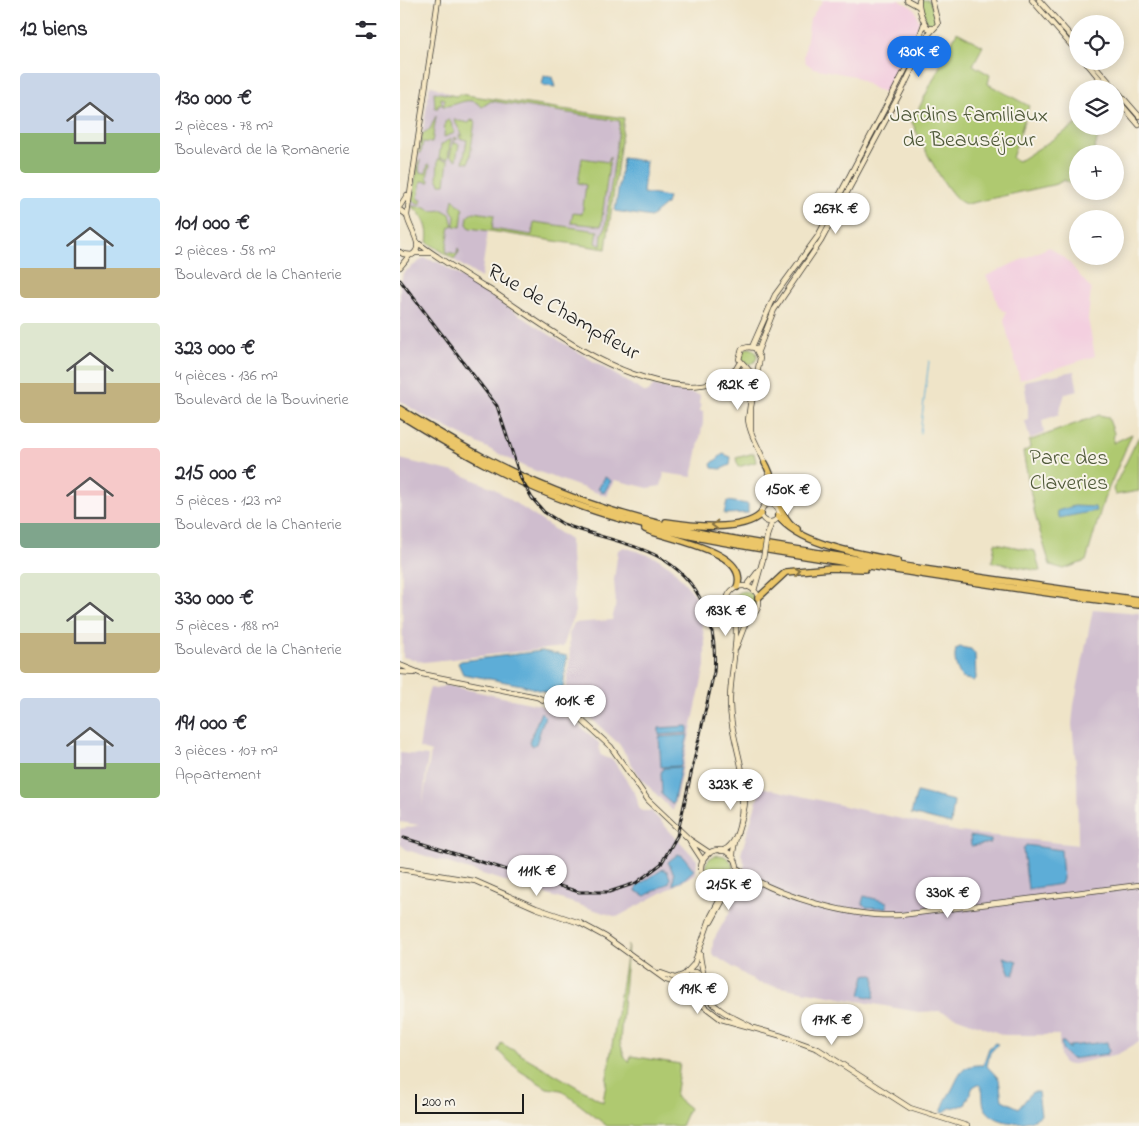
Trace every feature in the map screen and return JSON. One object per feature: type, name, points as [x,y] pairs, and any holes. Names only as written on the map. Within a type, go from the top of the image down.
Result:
[{"type":"highway","points":[[400,409],[472,453],[572,498],[639,522],[725,538],[1139,600]]},
{"type":"highway","points":[[400,415],[470,457],[507,475],[572,503],[639,522],[722,542],[894,570],[1139,605]]},
{"type":"highway","points":[[765,463],[789,523],[809,537]]},
{"type":"highway","points":[[639,522],[646,518],[701,526],[735,525],[750,523],[761,514]]},
{"type":"highway","points":[[778,516],[789,528],[845,550],[944,572]]},
{"type":"highway","points":[[639,522],[646,530],[699,547],[725,558],[731,563],[738,574],[737,588]]},
{"type":"highway","points":[[758,598],[780,576],[795,570],[831,568],[894,570]]},
{"type":"street","points":[[415,253],[418,243],[410,229],[407,215],[409,191],[438,0]]},
{"type":"street","points":[[907,0],[918,6]]},
{"type":"street","points":[[919,0],[918,6],[924,24],[928,28],[934,28]]},
{"type":"street","points":[[758,352],[774,310],[821,241],[904,86],[928,35],[939,22],[934,11],[933,0]]},
{"type":"street","points":[[1032,0],[1069,37]]},
{"type":"street","points":[[1039,0],[1069,41]]},
{"type":"street","points":[[752,347],[775,295],[818,236],[914,53],[924,24]]},
{"type":"street","points":[[1092,70],[1101,80]]},
{"type":"street","points":[[1099,70],[1139,116]]},
{"type":"street","points":[[1124,108],[1139,125]]},
{"type":"street","points":[[400,206],[409,191]]},
{"type":"street","points":[[400,210],[407,215]]},
{"type":"street","name":"Rue de Champfleur","points":[[418,243],[526,314],[607,363],[640,376],[689,386],[711,383],[731,377],[747,368]]},
{"type":"street","points":[[400,252],[408,256]]},
{"type":"street","points":[[400,267],[408,256],[415,253],[434,254]]},
{"type":"street","points":[[751,431],[750,413],[757,364],[760,358],[758,352],[752,347],[745,348],[740,352],[740,362],[754,376],[748,414],[751,431],[765,463],[778,516],[772,522],[767,534],[763,559],[754,591]]},
{"type":"street","name":"Rue de Champfleur","points":[[711,383],[736,369],[740,362]]},
{"type":"street","points":[[747,368],[757,364]]},
{"type":"street","points":[[767,534],[761,510],[772,497]]},
{"type":"street","points":[[767,505],[775,506]]},
{"type":"street","points":[[765,521],[772,522]]},
{"type":"street","points":[[746,587],[761,567]]},
{"type":"street","points":[[689,839],[703,861],[703,876],[708,882],[716,886],[726,885],[733,880],[736,868],[732,849],[744,809],[742,777],[730,702],[733,657],[737,623],[727,602],[730,593],[737,588],[746,587],[754,591],[758,598],[757,610],[748,617],[733,657]]},
{"type":"street","points":[[734,615],[748,617]]},
{"type":"street","points":[[400,665],[422,674]]},
{"type":"street","points":[[400,672],[422,674],[536,697],[577,716],[611,747],[648,800],[689,839],[710,853]]},
{"type":"street","points":[[703,861],[710,853],[721,851],[728,847],[736,832],[741,808],[742,777]]},
{"type":"street","points":[[721,851],[733,858]]},
{"type":"street","points":[[736,868],[763,884]]},
{"type":"street","points":[[400,870],[484,884],[536,908],[590,927],[666,980],[680,985]]},
{"type":"street","points":[[733,880],[763,884],[839,910],[890,916],[1139,885]]},
{"type":"street","points":[[707,927],[723,900],[726,885]]},
{"type":"street","points":[[716,886],[720,896],[707,927],[700,951],[688,972],[683,976],[680,985],[684,994],[692,997],[721,1020],[735,1025],[756,1028]]},
{"type":"street","points":[[700,951],[706,997],[722,1010],[756,1028],[818,1049],[910,1108],[967,1126]]},
{"type":"street","points":[[656,972],[670,977],[683,976]]},
{"type":"street","points":[[688,972],[696,972],[702,976]]},
{"type":"street","points":[[692,997],[699,995],[704,990]]},
{"type":"shaded area","points":[[823,0],[899,0],[915,9],[919,22],[910,51],[889,92],[878,91],[854,76],[813,68],[806,63],[804,57],[810,19]]},
{"type":"shaded area","points":[[430,85],[456,96],[459,94],[624,118],[606,249],[488,230],[481,278],[427,242],[428,232],[421,214],[411,205]]},
{"type":"shaded area","points":[[1049,247],[1067,260],[1069,265],[1071,265],[1091,289],[1088,319],[1095,356],[1020,380],[1004,321],[1006,311],[1003,311],[998,306],[986,276]]},
{"type":"shaded area","points":[[424,258],[440,263],[550,335],[644,392],[649,392],[653,385],[700,395],[699,404],[701,404],[700,411],[703,412],[703,423],[692,477],[664,473],[661,486],[648,488],[615,480],[606,496],[525,467],[424,416],[400,401],[400,287],[403,273]]},
{"type":"shaded area","points":[[1074,371],[1078,391],[1065,394],[1058,415],[1042,420],[1044,433],[1030,439],[1025,421],[1028,420],[1028,407],[1024,381]]},
{"type":"shaded area","points":[[400,459],[458,473],[493,488],[570,540],[575,612],[563,647],[424,662],[403,657]]},
{"type":"shaded area","points":[[624,547],[657,558],[672,568],[697,597],[705,641],[705,666],[673,811],[642,780],[619,744],[584,712],[562,700],[565,695],[570,657],[569,634],[574,623],[612,620],[616,604],[614,580],[618,550]]},
{"type":"shaded area","points":[[1093,609],[1139,613],[1139,1042],[1118,1054],[1070,1065],[1063,1063],[1060,1055],[1059,1035],[1004,1035],[939,1011],[918,1012],[758,983],[712,954],[713,941],[730,911],[745,864],[741,854],[761,787],[959,832],[1078,845],[1077,776],[1072,724]]},
{"type":"shaded area","points":[[446,685],[539,705],[574,721],[599,743],[600,754],[613,760],[636,795],[639,808],[642,811],[651,811],[697,860],[696,874],[617,917],[407,850],[400,844],[400,829],[419,825],[400,822],[400,753],[428,756],[422,808],[431,752],[419,748],[427,697],[430,688],[436,689]]},
{"type":"green space","points":[[922,0],[930,2],[936,20],[933,26],[927,23],[921,4]]},
{"type":"green space","name":"Jardins familiaux de Beauséjour","points":[[957,32],[983,46],[973,65],[990,75],[988,84],[1029,106],[1012,158],[1018,161],[1022,159],[1069,129],[1069,135],[1099,135],[1096,145],[1069,145],[1069,183],[1064,180],[1057,184],[967,204],[960,201],[944,182],[912,122]]},
{"type":"green space","points":[[434,92],[624,118],[606,249],[470,228],[467,224],[468,216],[474,212],[494,215],[492,229],[532,235],[534,222],[598,231],[596,243],[601,246],[620,121],[491,101],[482,107],[472,101],[443,106],[445,99],[441,98],[442,105],[438,105],[438,108],[435,108]]},
{"type":"green space","points":[[436,116],[432,143],[423,142],[421,153],[419,153],[422,134],[430,129]]},
{"type":"green space","points":[[450,120],[455,133],[444,137],[445,122]]},
{"type":"green space","points":[[454,120],[469,123],[471,120],[475,121],[469,163],[463,162],[467,140],[460,139],[459,135],[463,136]]},
{"type":"green space","points":[[454,137],[458,139],[455,139],[454,143],[459,144],[456,160],[450,156]]},
{"type":"green space","points":[[451,138],[448,159],[439,158],[441,145]]},
{"type":"green space","points":[[610,157],[601,226],[571,223],[573,213],[582,214],[586,185],[578,183],[582,158],[608,162]]},
{"type":"green space","points":[[438,159],[448,161],[445,184],[440,184],[437,178]]},
{"type":"green space","points":[[420,160],[419,172],[426,173],[428,164],[430,165],[427,177],[430,182],[421,181],[418,199],[422,200],[420,204],[412,200],[418,162]]},
{"type":"green space","points":[[453,199],[463,209],[461,227],[454,226],[455,216],[451,209]]},
{"type":"green space","points":[[411,206],[426,207],[431,211],[443,210],[450,214],[453,226],[450,226],[446,252],[457,254],[458,248],[459,252],[454,259],[427,242],[425,222]]},
{"type":"green space","points":[[749,348],[757,356],[749,364],[741,356]]},
{"type":"green space","name":"Parc des Claveries","points":[[1099,415],[1108,417],[1114,433],[1113,443],[1132,434],[1104,499],[1086,561],[1064,569],[1050,565],[1035,515],[1023,452],[1030,448],[1029,441]]},
{"type":"green space","points":[[1139,436],[1139,491],[1115,495],[1113,489]]},
{"type":"green space","points":[[754,453],[756,462],[738,467],[736,458]]},
{"type":"green space","points":[[995,543],[1035,551],[1040,571],[992,562]]},
{"type":"green space","points":[[744,591],[752,595],[756,603],[752,611],[744,615],[736,611],[732,603],[736,595]]},
{"type":"green space","points":[[719,855],[729,859],[733,869],[729,879],[719,883],[709,879],[705,869],[709,859]]},
{"type":"green space","points":[[628,945],[620,1042],[625,1058],[629,1062],[631,1056],[680,1064],[675,1097],[689,1108],[681,1126],[607,1126],[561,1090],[547,1088],[520,1071],[498,1051],[501,1043],[603,1102]]},
{"type":"water","points":[[544,76],[552,77],[555,87],[542,85]]},
{"type":"water","points":[[623,158],[646,161],[643,193],[668,197],[666,204],[651,217],[615,211]]},
{"type":"water","points":[[723,454],[731,457],[730,465],[721,469],[712,468],[711,464]]},
{"type":"water","points":[[605,477],[611,481],[604,493],[598,489]]},
{"type":"water","points":[[727,501],[748,504],[748,513],[724,514]]},
{"type":"water","points":[[1074,506],[1095,507],[1096,511],[1059,518],[1057,511]]},
{"type":"water","points":[[960,647],[971,649],[975,654],[976,679],[974,681],[962,678],[957,668],[955,653],[956,649]]},
{"type":"water","points":[[542,651],[567,656],[562,697],[522,685],[463,674],[458,663],[461,661]]},
{"type":"water","points":[[541,712],[545,716],[536,744],[532,746],[529,742]]},
{"type":"water","points":[[688,726],[688,733],[659,735],[659,728]]},
{"type":"water","points":[[688,735],[681,766],[661,767],[659,737]]},
{"type":"water","points":[[681,767],[673,804],[662,795],[661,773],[663,768]]},
{"type":"water","points":[[917,792],[954,801],[951,824],[911,814]]},
{"type":"water","points":[[970,836],[991,840],[991,843],[971,846]]},
{"type":"water","points":[[1026,845],[1061,850],[1063,879],[1061,884],[1028,889],[1023,850]]},
{"type":"water","points":[[678,854],[683,856],[694,870],[683,880],[673,885],[674,874],[668,862]]},
{"type":"water","points":[[663,869],[667,871],[670,878],[669,883],[645,896],[636,891],[637,886]]},
{"type":"water","points":[[972,890],[973,899],[963,900],[959,892]]},
{"type":"water","points":[[864,896],[887,902],[887,908],[866,907],[862,903]]},
{"type":"water","points":[[1003,957],[1017,961],[1014,975],[1010,974]]},
{"type":"water","points":[[865,975],[875,976],[874,998],[860,995]]},
{"type":"water","points":[[1061,1042],[1064,1042],[1069,1049],[1069,1046],[1107,1042],[1109,1051],[1107,1054],[1071,1059],[1062,1050]]},
{"type":"water","points":[[995,1043],[998,1044],[990,1053],[987,1066],[999,1079],[1002,1100],[1019,1108],[1032,1092],[1038,1092],[1041,1115],[1029,1121],[1013,1123],[998,1119],[991,1115],[984,1107],[982,1089],[978,1084],[973,1087],[965,1105],[950,1108],[941,1114],[945,1101],[961,1072],[975,1065],[983,1065],[989,1048]]},
{"type":"waterway","points":[[920,433],[929,361]]},
{"type":"railway","points":[[400,280],[497,406],[521,479],[532,498],[544,512],[563,524],[646,551],[657,556],[685,577],[704,605],[713,637],[715,654],[714,672],[677,836],[661,864],[636,883],[609,892],[579,892],[404,838]]}]
